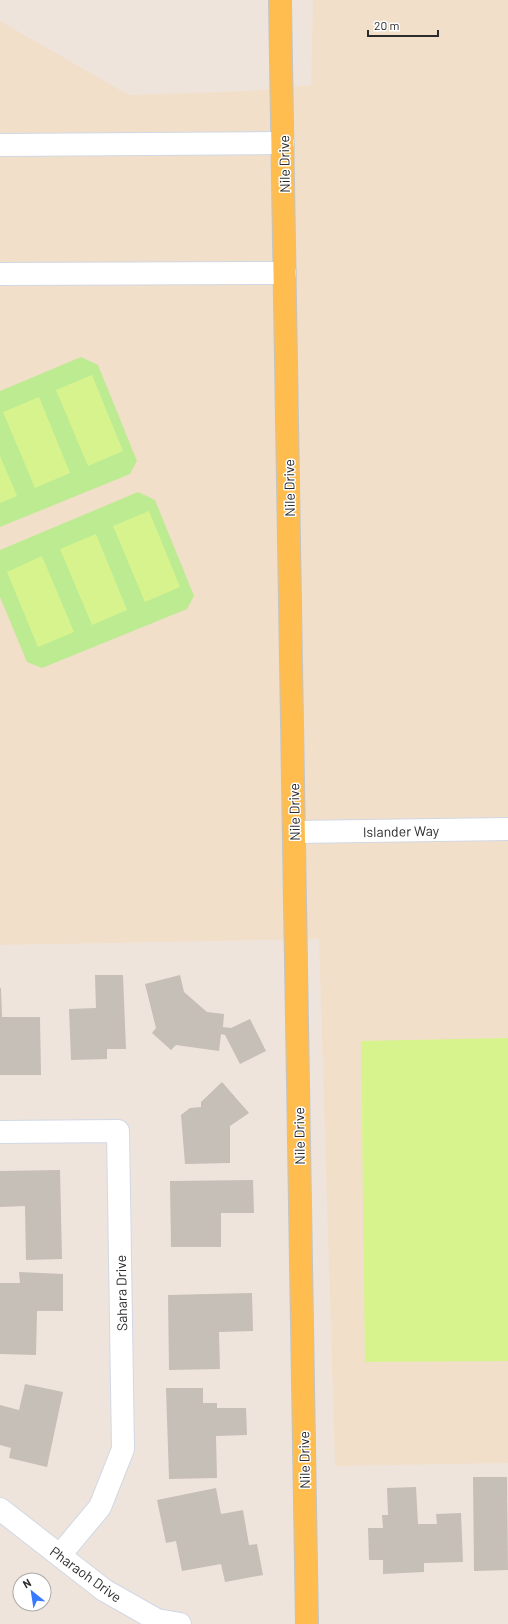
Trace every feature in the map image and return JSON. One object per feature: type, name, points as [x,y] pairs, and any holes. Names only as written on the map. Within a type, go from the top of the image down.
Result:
[{"type":"main road","name":"Nile Drive","points":[[280,0],[286,273],[307,1624]]},
{"type":"street","points":[[0,145],[283,143]]},
{"type":"street","points":[[0,274],[286,273]]},
{"type":"street","name":"Islander Way","points":[[294,832],[508,830]]},
{"type":"street","name":"Sahara Drive","points":[[0,1132],[118,1131],[123,1449],[100,1507],[60,1556]]},
{"type":"street","name":"Pharaoh Drive","points":[[0,1509],[104,1590],[158,1620],[180,1624]]},
{"type":"shaded area","points":[[313,0],[508,0],[508,1463],[335,1466],[319,939],[0,945],[0,21],[129,95],[248,91],[311,85]]},
{"type":"green space","points":[[81,357],[98,365],[137,461],[130,474],[0,527],[0,391]]},
{"type":"green space","points":[[92,375],[123,451],[88,466],[56,390]]},
{"type":"green space","points":[[39,397],[70,473],[35,488],[3,412]]},
{"type":"green space","points":[[0,456],[17,496],[0,503]]},
{"type":"green space","points":[[138,492],[155,500],[194,596],[187,609],[42,668],[27,662],[0,597],[0,550]]},
{"type":"green space","points":[[149,511],[180,587],[145,602],[113,526]]},
{"type":"green space","points":[[96,534],[127,610],[92,625],[60,549]]},
{"type":"green space","points":[[42,556],[74,632],[38,647],[7,572]]},
{"type":"green space","points":[[508,1038],[508,1361],[365,1362],[361,1041]]},
{"type":"building","points":[[95,975],[123,975],[126,1049],[107,1049],[107,1059],[71,1060],[69,1009],[96,1008]]},
{"type":"building","points":[[180,975],[184,992],[207,1012],[224,1014],[223,1027],[231,1028],[250,1019],[266,1051],[240,1064],[225,1035],[221,1034],[219,1051],[176,1045],[171,1050],[152,1033],[156,1028],[145,984]]},
{"type":"building","points":[[0,988],[2,1017],[40,1017],[41,1075],[0,1075]]},
{"type":"building","points":[[222,1082],[249,1113],[230,1126],[230,1163],[185,1164],[181,1115],[190,1108],[201,1107],[201,1102]]},
{"type":"building","points":[[60,1170],[62,1259],[26,1260],[25,1206],[0,1207],[0,1171]]},
{"type":"building","points":[[253,1180],[254,1213],[221,1213],[221,1247],[171,1247],[170,1181]]},
{"type":"building","points":[[19,1272],[63,1274],[63,1311],[37,1311],[36,1355],[0,1354],[0,1283],[20,1283]]},
{"type":"building","points":[[252,1293],[253,1331],[219,1332],[220,1369],[169,1370],[168,1295]]},
{"type":"building","points":[[25,1384],[63,1392],[47,1467],[9,1458],[11,1448],[0,1445],[0,1405],[19,1410]]},
{"type":"building","points":[[166,1388],[203,1388],[203,1403],[217,1403],[217,1408],[246,1408],[247,1435],[216,1436],[217,1478],[169,1479]]},
{"type":"building","points":[[473,1477],[507,1477],[508,1570],[474,1571]]},
{"type":"building","points":[[416,1487],[418,1524],[437,1524],[436,1514],[461,1513],[463,1562],[424,1563],[424,1572],[383,1574],[383,1560],[369,1560],[368,1528],[383,1528],[382,1515],[388,1515],[387,1488]]},
{"type":"building","points":[[216,1488],[221,1514],[243,1510],[249,1545],[257,1544],[263,1575],[225,1582],[221,1564],[182,1571],[176,1541],[166,1543],[157,1500]]}]
